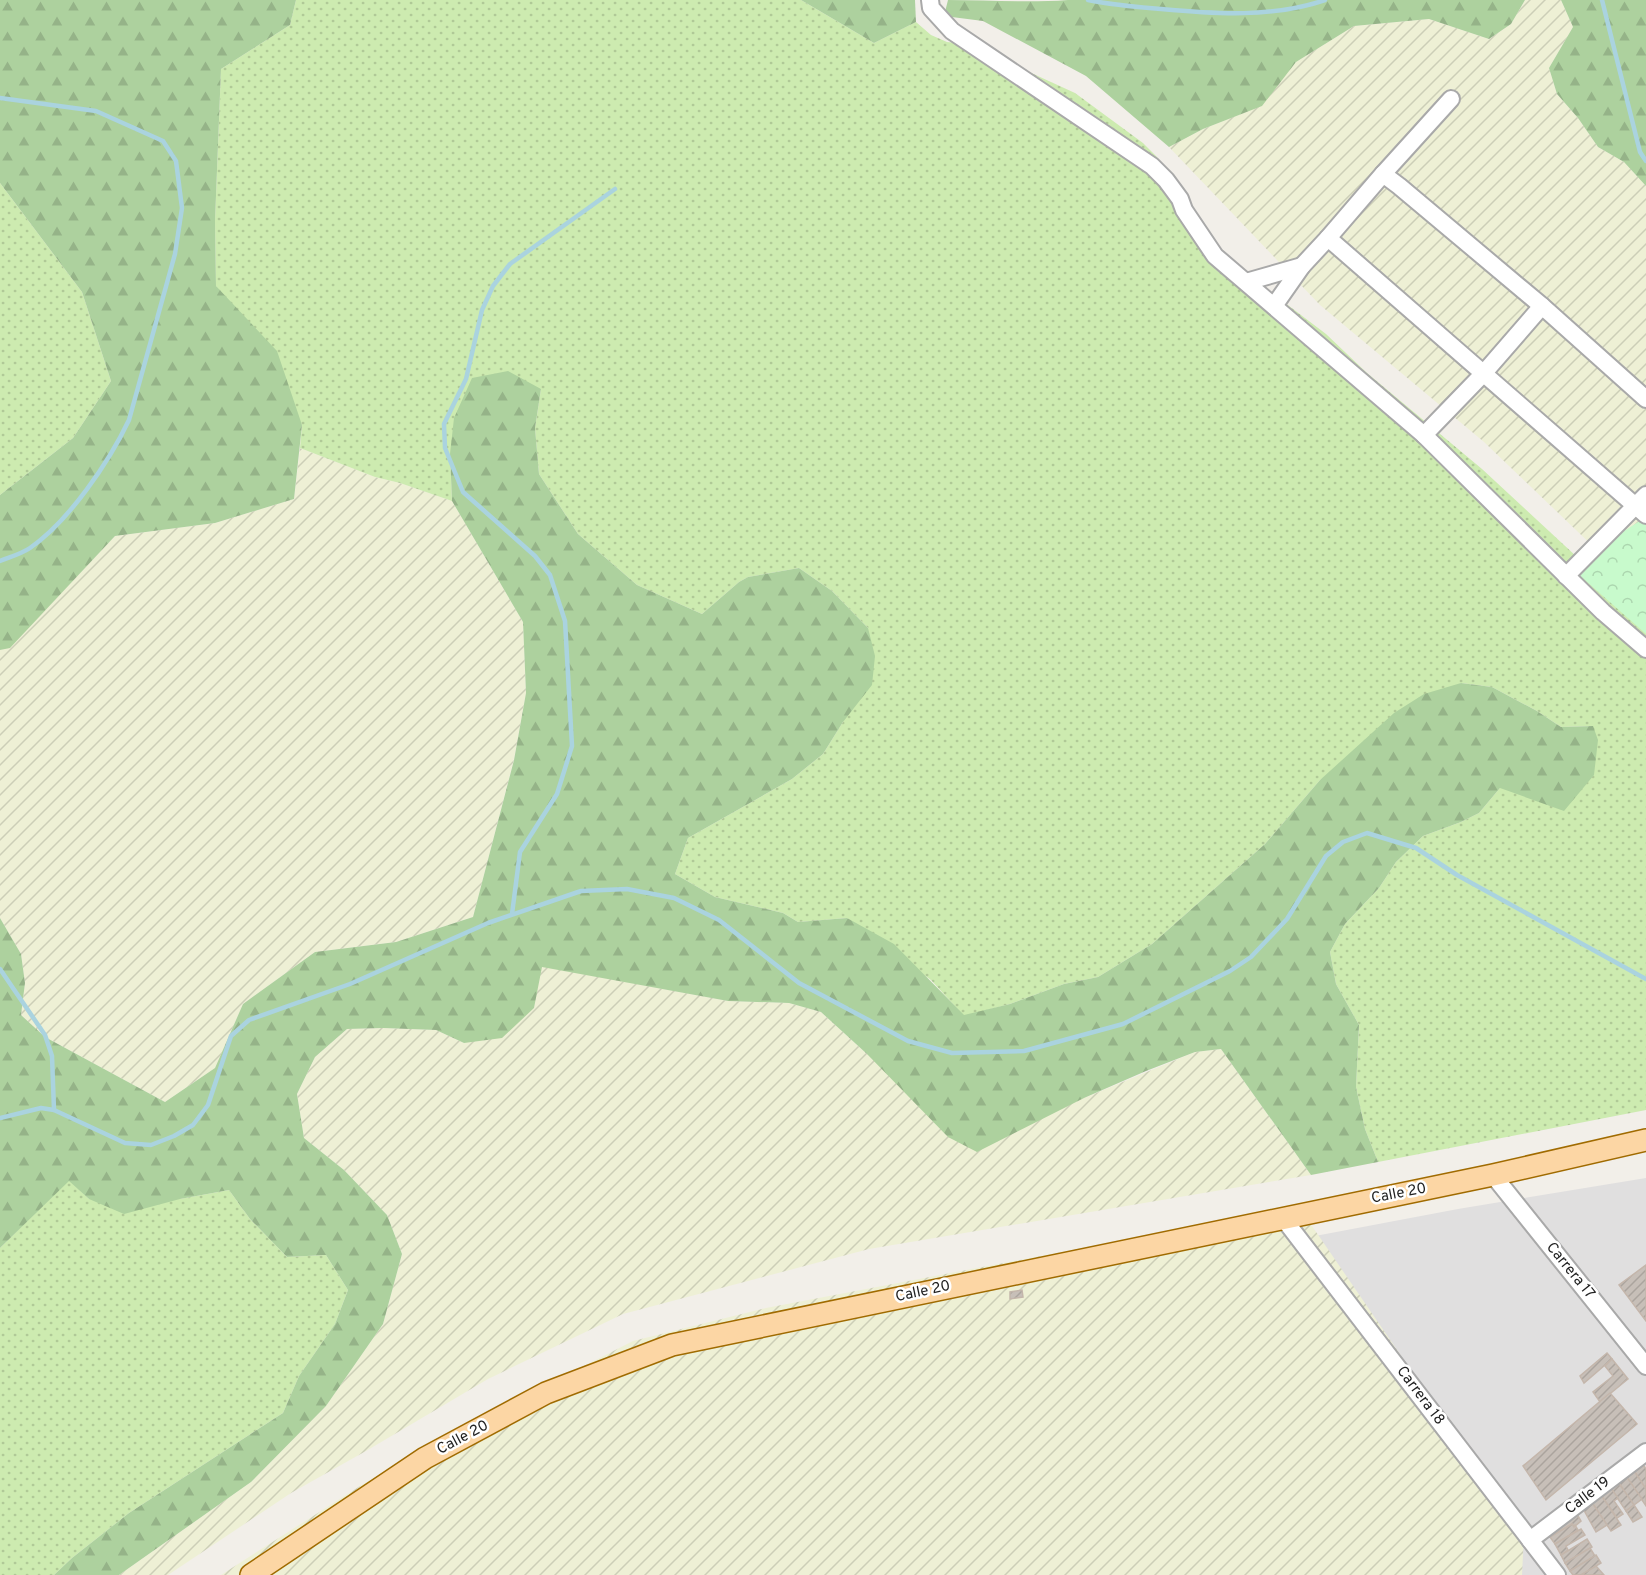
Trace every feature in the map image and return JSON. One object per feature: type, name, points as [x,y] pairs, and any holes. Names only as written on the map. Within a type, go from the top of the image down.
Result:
[{"type":"main road","name":"Calle 20","points":[[251,1575],[425,1458],[546,1393],[672,1345],[1493,1175],[1646,1140]]},
{"type":"street","points":[[930,0],[931,8],[952,31],[1152,165],[1180,199],[1184,210],[1215,256],[1424,435],[1603,612],[1646,649]]},
{"type":"street","points":[[1274,306],[1302,266],[1451,99]]},
{"type":"street","points":[[1383,174],[1542,306],[1646,399]]},
{"type":"street","points":[[1328,238],[1483,374],[1642,505],[1566,576]]},
{"type":"street","points":[[1246,282],[1302,266]]},
{"type":"street","points":[[1424,435],[1483,374],[1542,306]]},
{"type":"street","name":"Carrera 17","points":[[1493,1175],[1646,1366]]},
{"type":"street","name":"Carrera 18","points":[[1283,1218],[1557,1575]]},
{"type":"street","name":"Calle 19","points":[[1530,1540],[1646,1452]]},
{"type":"shaded area","points":[[1646,1178],[1646,1575],[244,1575],[1241,1250],[1458,1209]]},
{"type":"green space","points":[[0,0],[296,0],[290,25],[221,69],[215,221],[216,286],[277,351],[302,425],[294,499],[215,523],[115,536],[10,648],[0,650],[0,495],[73,438],[111,381],[82,292],[0,183]]},
{"type":"green space","points":[[296,0],[801,0],[874,43],[916,22],[931,35],[947,42],[968,44],[1075,93],[1143,143],[1157,157],[1209,238],[1260,284],[1326,334],[1367,373],[1482,469],[1646,621],[1646,1110],[1378,1162],[1365,1129],[1356,1087],[1359,1025],[1336,984],[1330,952],[1345,924],[1379,888],[1396,862],[1423,836],[1479,813],[1500,788],[1593,726],[1561,727],[1537,711],[1492,687],[1461,683],[1320,780],[1265,844],[1152,944],[1098,977],[1064,984],[1010,1004],[964,1016],[931,980],[847,918],[798,922],[783,913],[715,897],[675,874],[688,838],[792,779],[823,754],[843,722],[868,628],[832,591],[799,568],[748,577],[702,614],[637,585],[578,534],[539,474],[535,428],[541,389],[450,454],[452,501],[375,477],[300,448],[302,425],[216,286],[215,221],[221,69],[290,25]]},
{"type":"green space","points":[[801,0],[915,0],[916,22],[874,43]]},
{"type":"green space","points":[[948,0],[1525,0],[1511,24],[1489,39],[1429,19],[1354,26],[1296,62],[1262,106],[1203,129],[1169,147],[1086,76],[983,21],[944,16]]},
{"type":"green space","points":[[1525,0],[1561,0],[1573,27],[1549,68],[1557,94],[1578,118],[1598,147],[1624,162],[1646,186],[1646,597],[1484,442],[1320,305],[1169,147],[1203,129],[1261,106],[1296,62],[1354,26],[1429,19],[1489,39],[1511,24]]},
{"type":"green space","points":[[1561,0],[1646,0],[1646,186],[1624,162],[1598,147],[1578,118],[1557,94],[1549,68],[1573,27]]},
{"type":"green space","points":[[0,183],[82,292],[111,381],[73,438],[0,495]]},
{"type":"green space","points":[[508,371],[541,389],[535,428],[539,474],[578,534],[637,585],[702,614],[748,577],[799,568],[832,591],[868,628],[875,656],[872,685],[843,722],[823,754],[792,779],[688,838],[675,874],[715,897],[783,913],[798,922],[847,918],[894,944],[964,1015],[1010,1004],[1064,984],[1098,977],[1152,944],[1265,844],[1320,780],[1394,713],[1424,694],[1461,683],[1492,687],[1537,711],[1561,727],[1593,726],[1598,740],[1594,775],[1564,811],[1500,788],[1479,813],[1423,836],[1396,862],[1379,888],[1345,924],[1330,952],[1336,984],[1359,1025],[1356,1087],[1365,1129],[1378,1162],[1311,1175],[1221,1049],[1195,1052],[1146,1071],[1084,1098],[977,1152],[948,1137],[867,1054],[821,1012],[789,1003],[728,1001],[542,967],[534,1008],[502,1038],[464,1043],[436,1030],[347,1029],[315,1057],[297,1094],[304,1138],[344,1170],[387,1215],[402,1254],[383,1324],[326,1406],[251,1482],[119,1575],[54,1575],[129,1513],[283,1413],[299,1376],[335,1324],[348,1290],[326,1255],[287,1257],[250,1219],[229,1190],[180,1199],[124,1214],[89,1199],[69,1181],[0,1248],[0,918],[21,954],[25,983],[21,1015],[45,1037],[165,1102],[215,1068],[243,1004],[315,952],[396,942],[473,917],[514,760],[526,693],[523,622],[452,501],[450,454],[454,418],[472,378]]},
{"type":"green space","points":[[300,448],[375,477],[452,501],[523,622],[526,693],[514,759],[473,917],[396,942],[315,952],[243,1004],[215,1068],[165,1102],[45,1037],[21,1015],[25,983],[21,954],[0,918],[0,650],[10,647],[115,536],[215,523],[294,499]]},
{"type":"green space","points":[[1646,517],[1646,634],[1569,566]]},
{"type":"green space","points":[[541,966],[728,1001],[789,1003],[821,1012],[867,1054],[1084,1098],[1195,1052],[1221,1049],[1311,1175],[869,1249],[623,1314],[488,1379],[291,1493],[168,1575],[119,1575],[251,1482],[326,1406],[383,1324],[402,1254],[387,1215],[344,1170],[304,1138],[297,1094],[315,1057],[347,1029],[436,1030],[464,1043],[534,1008]]},
{"type":"green space","points":[[69,1180],[89,1199],[180,1199],[229,1190],[250,1219],[287,1257],[326,1255],[348,1290],[335,1324],[299,1376],[283,1413],[129,1513],[54,1575],[0,1575],[0,1248]]},
{"type":"green space","points":[[1299,1207],[1524,1535],[1522,1575],[221,1575],[360,1486],[451,1434],[633,1341],[766,1308]]},
{"type":"building","points":[[1646,1265],[1646,1321],[1619,1285]]},
{"type":"building","points":[[1022,1290],[1023,1297],[1010,1299],[1010,1292]]},
{"type":"building","points":[[1607,1353],[1612,1359],[1584,1383],[1580,1376]]},
{"type":"building","points":[[1612,1359],[1628,1379],[1600,1402],[1593,1392],[1613,1376],[1605,1366]]},
{"type":"building","points":[[1610,1393],[1637,1424],[1546,1500],[1523,1466]]},
{"type":"building","points":[[1640,1460],[1646,1469],[1646,1489],[1631,1466]]},
{"type":"building","points":[[1631,1466],[1646,1489],[1646,1506],[1624,1473]]},
{"type":"building","points":[[1624,1473],[1642,1499],[1634,1505],[1616,1479]]},
{"type":"building","points":[[1616,1479],[1634,1505],[1626,1511],[1608,1484]]},
{"type":"building","points":[[1608,1484],[1618,1498],[1614,1501],[1623,1514],[1617,1518],[1599,1492]]},
{"type":"building","points":[[1599,1492],[1621,1525],[1611,1531],[1589,1498]]},
{"type":"building","points":[[1589,1498],[1607,1525],[1596,1532],[1581,1505]]},
{"type":"building","points":[[1634,1505],[1642,1517],[1633,1522],[1626,1511]]},
{"type":"building","points":[[1574,1509],[1581,1521],[1574,1527],[1572,1524],[1550,1537],[1546,1532]]},
{"type":"building","points":[[1572,1524],[1578,1530],[1555,1544],[1550,1537]]},
{"type":"building","points":[[1581,1529],[1585,1535],[1566,1546],[1568,1550],[1561,1555],[1555,1544]]},
{"type":"building","points":[[1587,1539],[1592,1547],[1565,1563],[1561,1555]]},
{"type":"building","points":[[1590,1548],[1595,1556],[1570,1571],[1565,1563]]},
{"type":"building","points":[[1596,1555],[1601,1563],[1581,1575],[1573,1575],[1570,1571]]},
{"type":"building","points":[[1596,1566],[1604,1575],[1581,1575]]},
{"type":"waterway","points":[[1088,0],[1124,6],[1223,13],[1285,10],[1325,0]]},
{"type":"waterway","points":[[1602,0],[1640,152],[1646,161]]},
{"type":"waterway","points":[[0,98],[96,111],[163,141],[176,161],[182,208],[175,254],[129,420],[121,436],[87,490],[59,523],[30,548],[0,561]]},
{"type":"waterway","points":[[512,914],[520,852],[557,794],[572,746],[565,621],[550,575],[535,556],[463,492],[445,448],[444,424],[466,379],[482,310],[493,286],[510,264],[615,189]]},
{"type":"waterway","points":[[0,1118],[41,1108],[54,1110],[125,1143],[151,1145],[193,1125],[208,1105],[231,1036],[249,1020],[350,984],[488,923],[581,891],[627,889],[674,898],[719,920],[799,983],[908,1041],[952,1053],[1024,1051],[1123,1024],[1230,971],[1251,957],[1287,919],[1326,856],[1343,842],[1367,833],[1416,848],[1457,875],[1646,979]]},
{"type":"waterway","points":[[0,969],[45,1035],[52,1056],[54,1110]]}]
